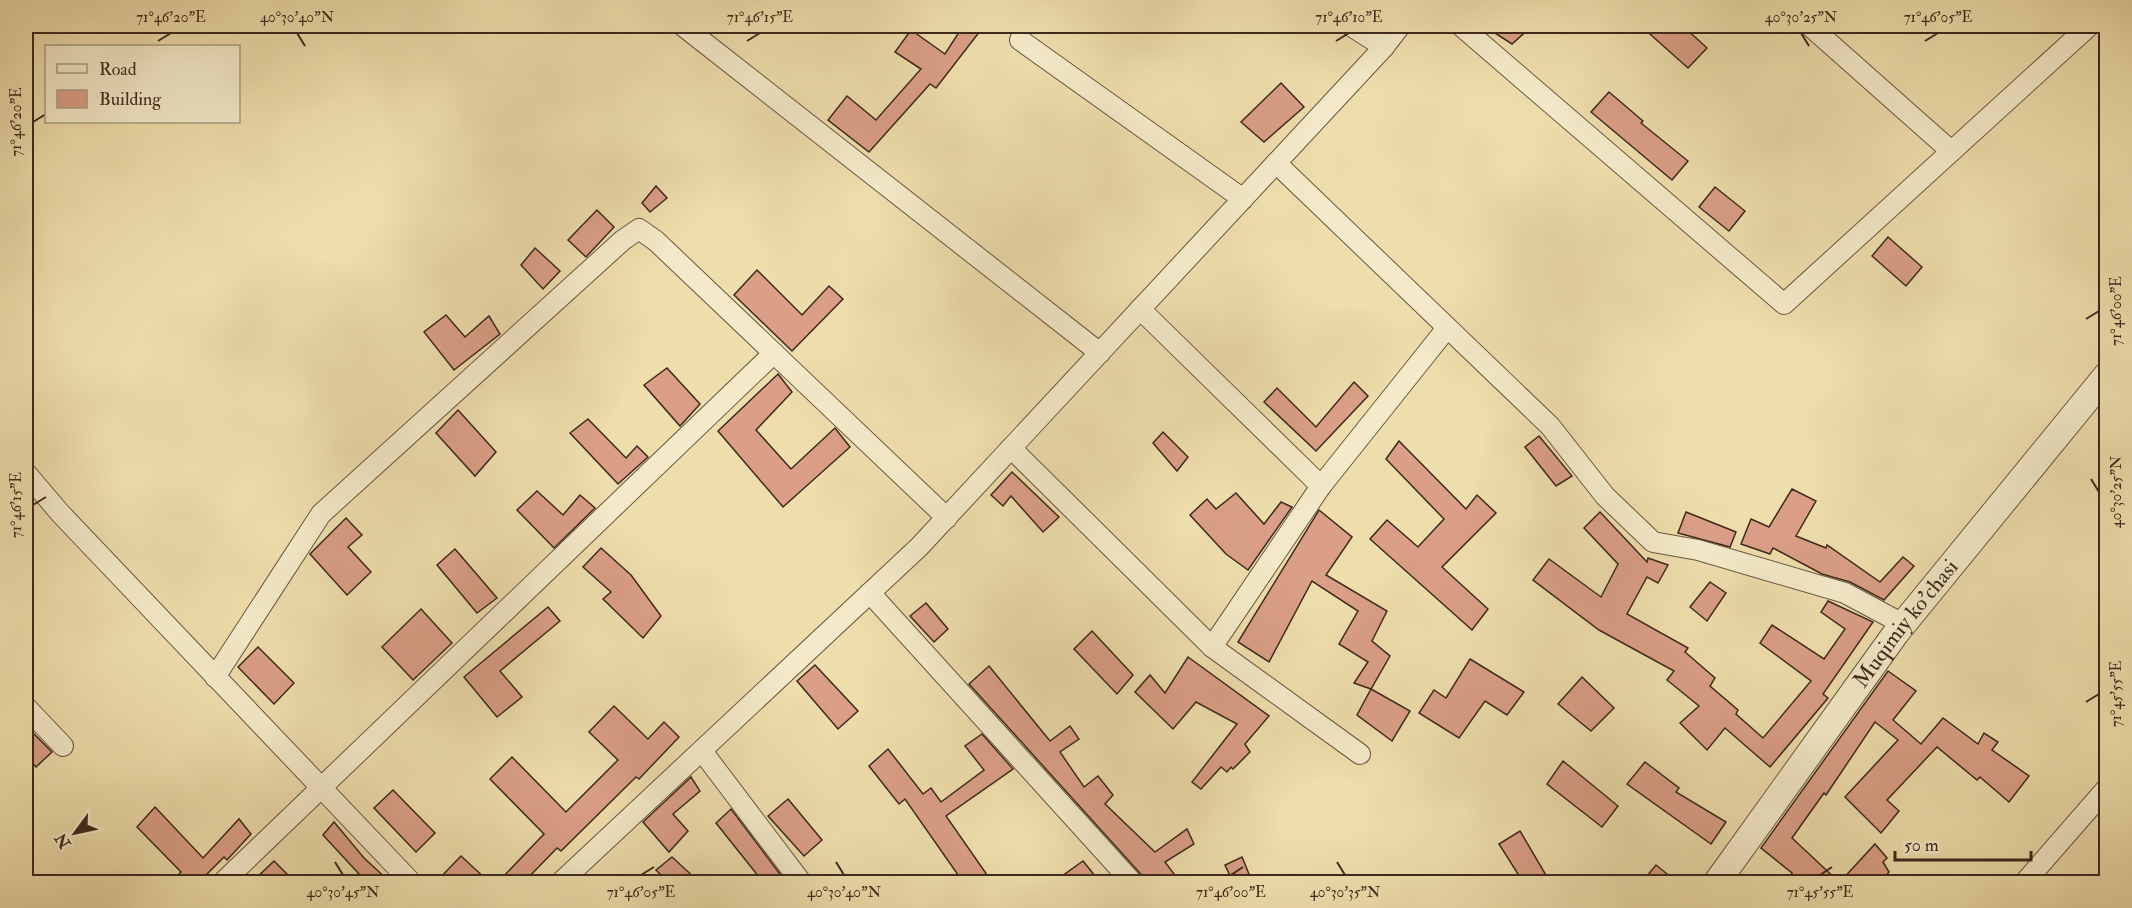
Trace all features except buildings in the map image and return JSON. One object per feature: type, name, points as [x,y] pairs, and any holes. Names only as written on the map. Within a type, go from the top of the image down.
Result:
[{"type":"street","points":[[683,26],[1100,353]]},
{"type":"street","points":[[1352,26],[1384,47]]},
{"type":"street","points":[[561,882],[947,518],[1384,47],[1400,26]]},
{"type":"street","points":[[1461,26],[1784,304],[2089,26]]},
{"type":"street","points":[[1810,26],[1951,152]]},
{"type":"street","points":[[1020,40],[1243,199]]},
{"type":"street","points":[[1276,163],[1550,426],[1605,496],[1653,542],[1698,550],[1845,593],[1903,624]]},
{"type":"street","points":[[215,677],[321,514],[623,240],[639,229],[656,241],[947,518]]},
{"type":"street","points":[[1140,309],[1321,486]]},
{"type":"street","points":[[1212,647],[1321,486],[1447,328]]},
{"type":"street","points":[[223,882],[774,353]]},
{"type":"street","name":"Muqimiy ko'chasi","points":[[1717,882],[1903,624],[2106,376]]},
{"type":"street","points":[[1011,448],[1212,647],[1360,754]]},
{"type":"street","points":[[26,473],[60,513],[411,882]]},
{"type":"street","points":[[870,593],[1132,882]]},
{"type":"street","points":[[26,707],[63,746]]},
{"type":"street","points":[[702,751],[801,882]]},
{"type":"street","points":[[2025,882],[2106,789]]}]
